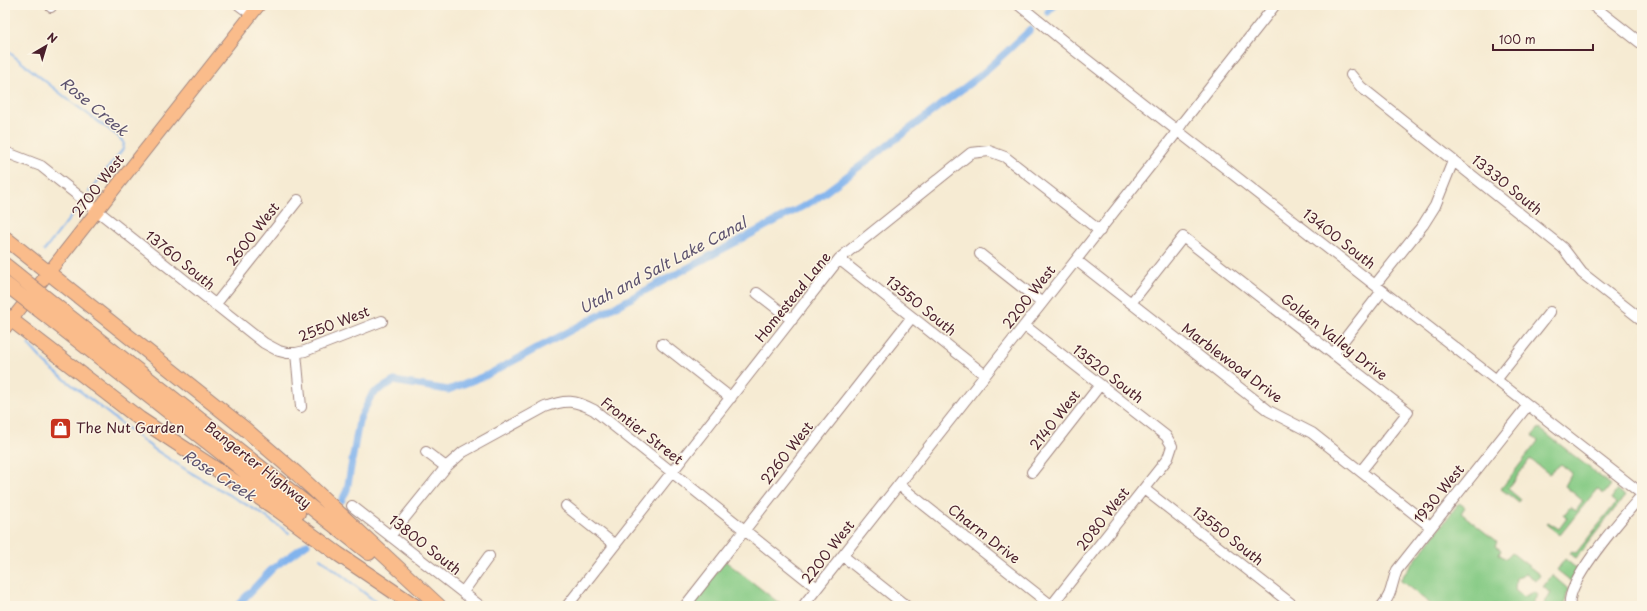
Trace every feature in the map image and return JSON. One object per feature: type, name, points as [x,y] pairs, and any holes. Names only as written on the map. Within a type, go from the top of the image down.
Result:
[{"type":"highway","points":[[5,238],[251,434],[296,473],[439,606]]},
{"type":"highway","name":"Bangerter Highway","points":[[8,277],[56,306],[435,606]]},
{"type":"highway","name":"Bangerter Highway","points":[[8,277],[48,317],[416,606]]},
{"type":"highway","points":[[7,321],[140,419],[271,506],[338,554],[416,606]]},
{"type":"main road","name":"2700 West","points":[[7,321],[49,273],[98,212],[255,10]]},
{"type":"street","points":[[239,5],[255,10]]},
{"type":"street","name":"13400 South","points":[[1019,5],[1642,494]]},
{"type":"street","name":"2200 West","points":[[803,606],[1100,231],[1275,5]]},
{"type":"street","points":[[1592,5],[1642,44]]},
{"type":"street","name":"13330 South","points":[[1351,75],[1361,87],[1563,248],[1582,273],[1642,320]]},
{"type":"street","name":"Homestead Lane","points":[[567,606],[840,259],[970,153],[989,151],[1005,157],[1100,231]]},
{"type":"street","name":"13760 South","points":[[5,152],[41,166],[215,305],[272,348],[283,352],[296,353]]},
{"type":"street","points":[[1332,354],[1435,206],[1453,160]]},
{"type":"street","name":"2600 West","points":[[215,305],[298,200]]},
{"type":"street","name":"Golden Valley Drive","points":[[1131,303],[1183,237],[1408,412],[1361,472]]},
{"type":"street","points":[[980,254],[1042,303]]},
{"type":"street","name":"13550 South","points":[[840,259],[985,375]]},
{"type":"street","name":"Marblewood Drive","points":[[1076,260],[1269,410],[1312,433],[1431,527]]},
{"type":"street","points":[[757,293],[792,320]]},
{"type":"street","points":[[1496,380],[1550,312]]},
{"type":"street","name":"2260 West","points":[[685,606],[912,317]]},
{"type":"street","name":"2550 West","points":[[296,353],[382,321]]},
{"type":"street","name":"13520 South","points":[[1024,326],[1166,436],[1172,446]]},
{"type":"street","points":[[662,344],[730,398]]},
{"type":"street","points":[[296,353],[301,407]]},
{"type":"street","name":"2140 West","points":[[1032,472],[1100,385]]},
{"type":"street","name":"Frontier Street","points":[[390,536],[446,467],[463,452],[545,407],[559,402],[571,401],[582,403],[594,410],[817,588]]},
{"type":"street","name":"1930 West","points":[[1382,606],[1392,591],[1394,577],[1398,570],[1528,405]]},
{"type":"street","name":"2080 West","points":[[1051,606],[1168,458],[1172,446]]},
{"type":"street","points":[[426,452],[446,467]]},
{"type":"street","name":"Charm Drive","points":[[899,485],[1051,606]]},
{"type":"street","name":"13550 South","points":[[1144,488],[1294,606]]},
{"type":"street","points":[[1570,606],[1570,598],[1576,581],[1588,563],[1642,494]]},
{"type":"street","name":"13800 South","points":[[352,506],[480,606]]},
{"type":"street","points":[[566,506],[615,545]]},
{"type":"street","points":[[463,592],[489,556]]},
{"type":"street","points":[[843,556],[906,606]]},
{"type":"green space","points":[[1539,428],[1611,485],[1604,494],[1597,489],[1560,535],[1546,524],[1548,522],[1559,529],[1567,518],[1564,515],[1570,507],[1576,511],[1583,501],[1565,486],[1572,473],[1561,464],[1549,474],[1530,459],[1508,489],[1520,499],[1518,502],[1501,489],[1538,441],[1532,436]]},
{"type":"green space","points":[[1617,490],[1625,496],[1576,558],[1569,553],[1571,551],[1576,553],[1616,503],[1611,499]]},
{"type":"green space","points":[[1459,503],[1465,507],[1461,513],[1497,542],[1495,546],[1501,550],[1499,554],[1506,559],[1512,553],[1540,575],[1536,581],[1526,573],[1516,578],[1515,590],[1523,597],[1534,592],[1538,595],[1532,603],[1537,606],[1433,606],[1400,580]]},
{"type":"green space","points":[[1565,559],[1577,569],[1571,581],[1557,570]]},
{"type":"green space","points":[[725,561],[783,606],[690,606]]},
{"type":"green space","points":[[1552,575],[1568,589],[1565,606],[1543,606],[1551,593],[1543,587]]},
{"type":"waterway","name":"Utah and Salt Lake Canal","points":[[1048,12],[1055,5]]},
{"type":"waterway","name":"Utah and Salt Lake Canal","points":[[342,500],[347,490],[359,421],[372,394],[394,381],[448,390],[487,375],[815,200],[981,75],[1030,30]]},
{"type":"waterway","name":"Rose Creek","points":[[5,49],[70,101],[118,136],[124,143],[123,149],[89,192]]},
{"type":"waterway","name":"Rose Creek","points":[[44,251],[76,210]]},
{"type":"waterway","name":"Rose Creek","points":[[28,344],[49,367],[154,449],[188,471],[259,512],[289,533]]},
{"type":"waterway","name":"Utah and Salt Lake Canal","points":[[237,606],[273,568],[307,544]]},
{"type":"waterway","name":"Rose Creek","points":[[320,558],[381,606]]},
{"type":"place","name":"The Nut Garden","points":[[61,428]]}]
